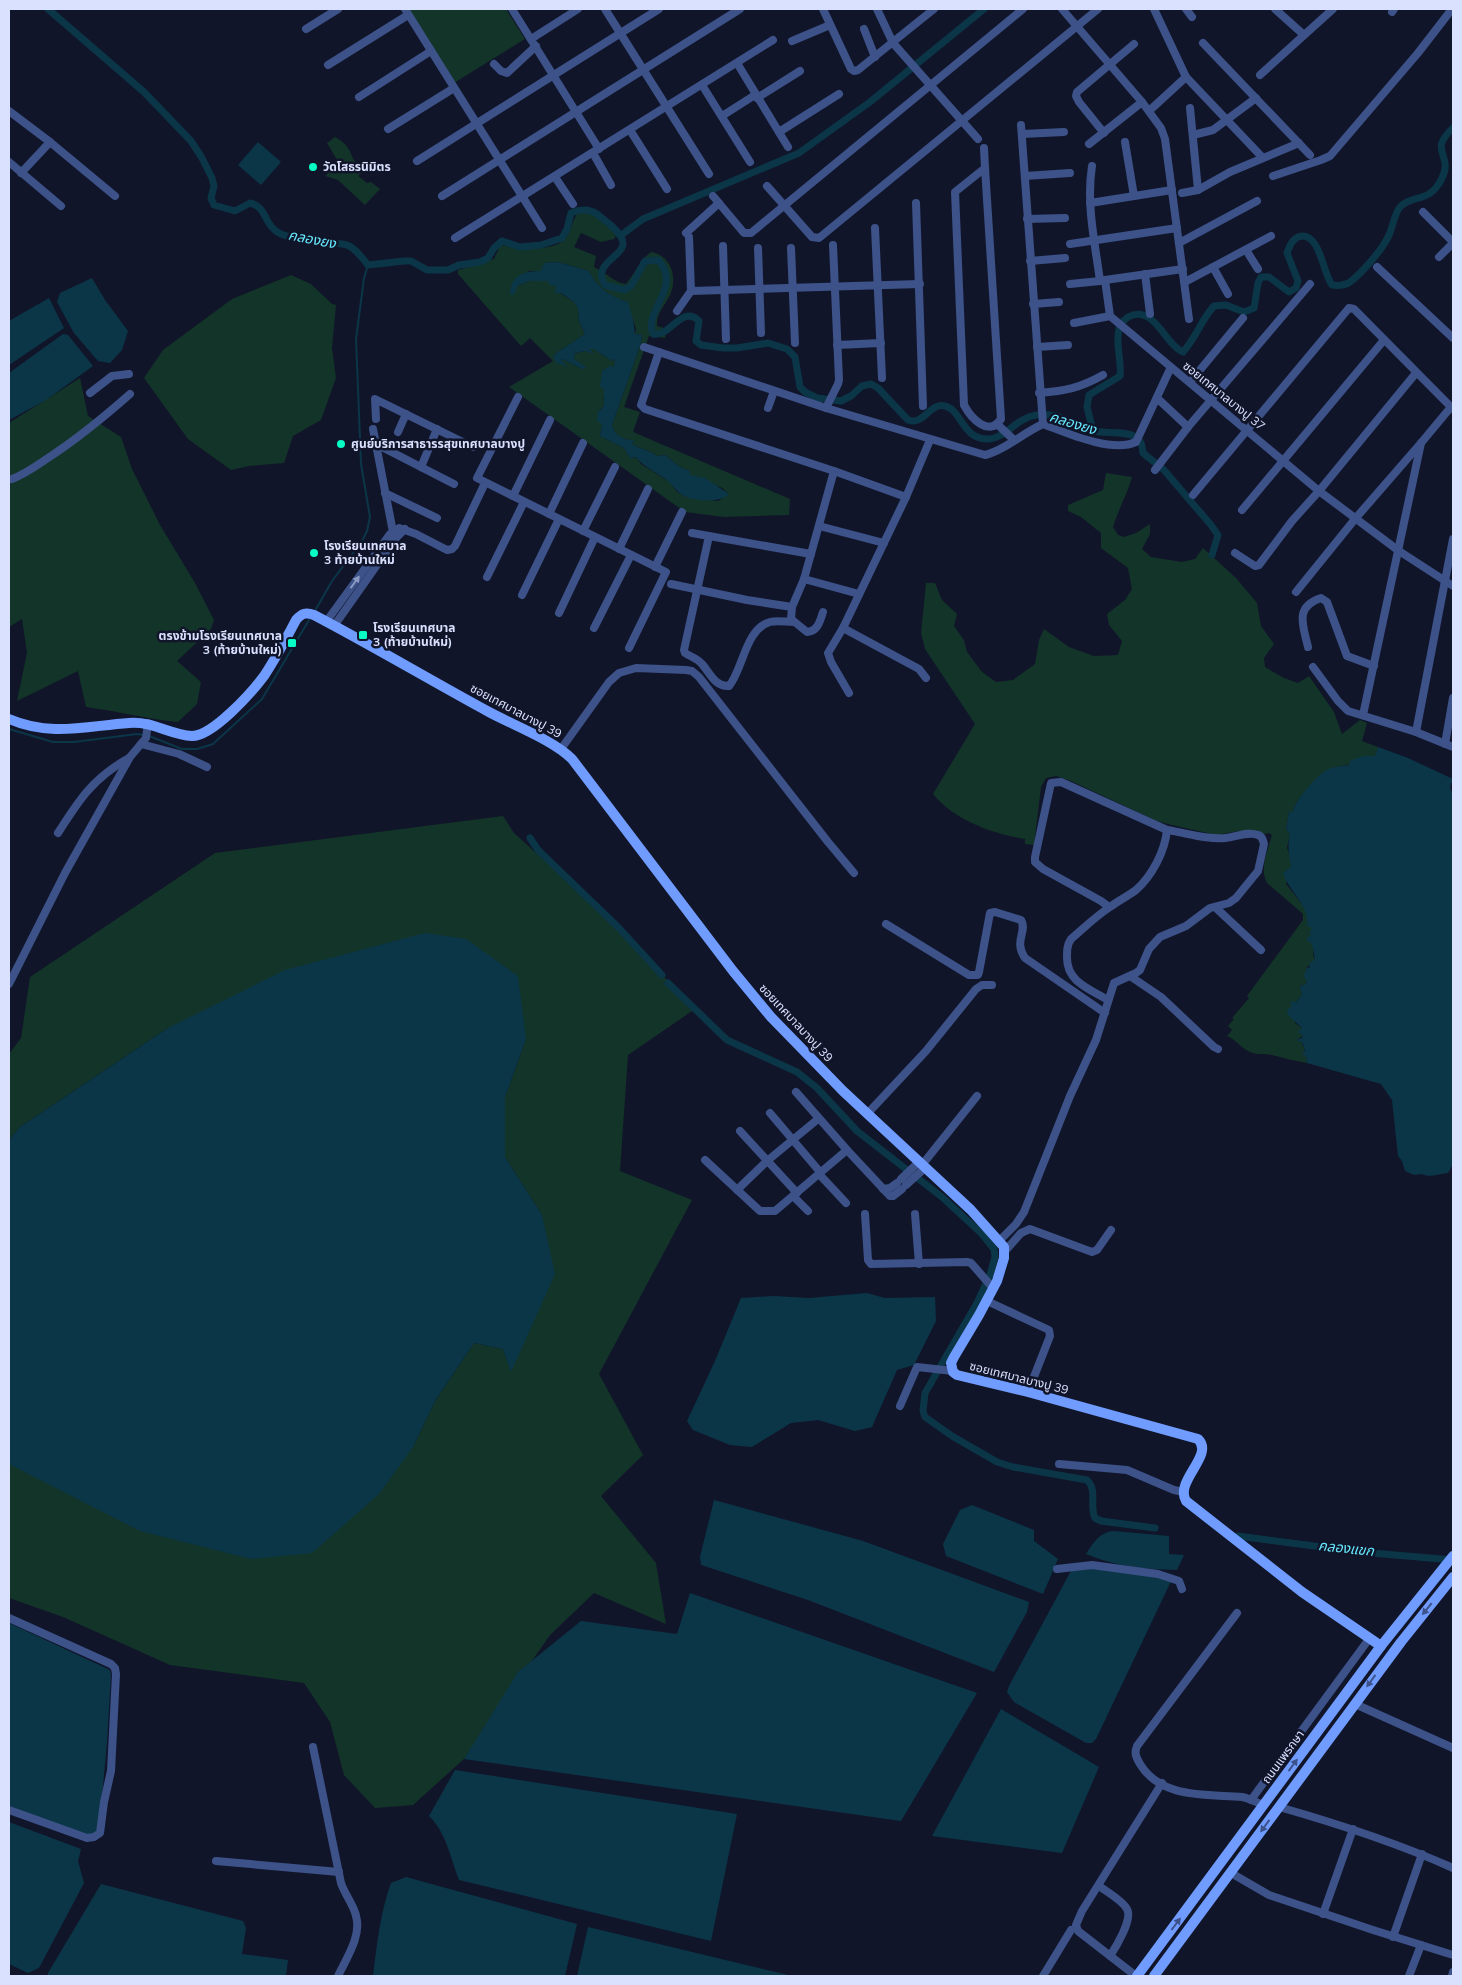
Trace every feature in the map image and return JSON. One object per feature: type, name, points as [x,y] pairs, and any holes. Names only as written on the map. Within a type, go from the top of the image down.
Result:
[{"type":"street","points":[[306,29],[338,9]]},
{"type":"street","points":[[512,9],[576,112],[611,185]]},
{"type":"street","points":[[494,64],[501,71],[507,73],[533,42],[578,9]]},
{"type":"street","points":[[605,9],[709,174]]},
{"type":"street","points":[[417,161],[659,9]]},
{"type":"street","points":[[442,196],[740,9]]},
{"type":"street","points":[[823,9],[851,69],[854,71],[858,70],[893,43],[932,9]]},
{"type":"street","points":[[877,9],[893,43],[978,139]]},
{"type":"street","points":[[714,196],[744,233],[747,234],[785,205],[1023,9]]},
{"type":"street","points":[[1062,9],[1150,111],[1161,128],[1165,139],[1189,319]]},
{"type":"street","points":[[767,186],[812,237],[819,238],[1098,9]]},
{"type":"street","points":[[1154,9],[1186,77],[1262,157]]},
{"type":"street","points":[[1186,9],[1192,16]]},
{"type":"street","points":[[1275,9],[1304,35]]},
{"type":"street","points":[[1260,75],[1333,9]]},
{"type":"street","points":[[1273,176],[1321,160],[1340,146],[1418,53],[1452,9]]},
{"type":"street","points":[[328,65],[407,12],[542,228]]},
{"type":"street","points":[[792,41],[830,25]]},
{"type":"street","points":[[864,28],[875,57]]},
{"type":"street","points":[[455,238],[667,108],[773,40]]},
{"type":"street","points":[[1203,42],[1310,155]]},
{"type":"street","points":[[1104,133],[1076,96],[1080,88],[1134,44]]},
{"type":"street","points":[[359,97],[431,51]]},
{"type":"street","points":[[737,63],[788,147]]},
{"type":"street","points":[[722,116],[800,71]]},
{"type":"street","points":[[1150,111],[1186,77]]},
{"type":"street","points":[[702,85],[750,162]]},
{"type":"street","points":[[388,129],[454,88]]},
{"type":"street","points":[[779,132],[839,94]]},
{"type":"street","points":[[1192,134],[1213,130],[1256,98]]},
{"type":"street","points":[[1089,144],[1142,102]]},
{"type":"street","points":[[1190,108],[1198,190]]},
{"type":"street","points":[[9,111],[115,196]]},
{"type":"street","points":[[630,130],[667,189]]},
{"type":"street","points":[[1042,419],[1021,130],[1064,132]]},
{"type":"street","points":[[21,173],[50,142]]},
{"type":"street","points":[[1125,142],[1134,196]]},
{"type":"street","points":[[1182,193],[1198,190],[1262,157],[1299,143]]},
{"type":"street","points":[[984,148],[1001,419],[992,427],[985,426],[972,418],[964,405],[955,192],[985,168]]},
{"type":"street","points":[[9,162],[61,206]]},
{"type":"street","points":[[1074,322],[1110,316],[1094,241],[1090,203],[1092,166]]},
{"type":"street","points":[[1025,176],[1070,173]]},
{"type":"street","points":[[555,177],[573,204]]},
{"type":"street","points":[[1090,203],[1172,190]]},
{"type":"street","points":[[1179,243],[1257,201]]},
{"type":"street","points":[[677,311],[691,291],[687,235],[720,203]]},
{"type":"street","points":[[916,203],[923,406]]},
{"type":"street","points":[[1423,212],[1453,243],[1439,257]]},
{"type":"street","points":[[1027,219],[1065,218]]},
{"type":"street","points":[[875,228],[882,378]]},
{"type":"street","points":[[1070,244],[1177,228]]},
{"type":"street","points":[[1185,282],[1271,236]]},
{"type":"street","points":[[827,406],[838,380],[833,245]]},
{"type":"street","points":[[723,246],[726,339]]},
{"type":"street","points":[[758,248],[761,333]]},
{"type":"street","points":[[791,248],[795,343]]},
{"type":"street","points":[[1246,250],[1258,269]]},
{"type":"street","points":[[1030,260],[1065,258]]},
{"type":"street","points":[[1213,267],[1228,294]]},
{"type":"street","points":[[1377,267],[1453,338]]},
{"type":"street","points":[[1070,284],[1183,269]]},
{"type":"street","points":[[1145,274],[1150,314]]},
{"type":"street","points":[[691,291],[920,284]]},
{"type":"street","points":[[1157,468],[1210,399],[1310,284]]},
{"type":"street","points":[[1033,304],[1059,302]]},
{"type":"street","points":[[1193,495],[1347,309],[1354,309],[1416,374],[1452,408],[1355,519],[1296,592]]},
{"type":"street","name":"ซอยเทศบาลบางปู 37","points":[[1110,316],[1319,491],[1399,551],[1453,586]]},
{"type":"street","points":[[1190,382],[1242,318]]},
{"type":"street","points":[[1242,510],[1384,340]]},
{"type":"street","points":[[837,344],[881,342]]},
{"type":"street","points":[[1036,347],[1068,345]]},
{"type":"street","points":[[644,348],[774,391],[984,455],[993,453],[1014,440],[1042,419]]},
{"type":"street","points":[[659,352],[642,407],[906,497]]},
{"type":"street","points":[[1042,419],[1075,436],[1100,442],[1128,445],[1136,442],[1171,367]]},
{"type":"street","points":[[90,393],[112,376],[129,374]]},
{"type":"street","points":[[1235,553],[1256,566],[1259,565],[1292,521],[1416,374]]},
{"type":"street","points":[[1039,393],[1066,391],[1103,375]]},
{"type":"street","points":[[768,408],[774,391]]},
{"type":"street","points":[[12,480],[22,476],[65,447],[108,414],[130,394]]},
{"type":"street","points":[[518,397],[476,478],[666,572],[629,648]]},
{"type":"street","points":[[1157,398],[1188,426]]},
{"type":"street","points":[[376,419],[375,399],[473,446]]},
{"type":"street","points":[[398,432],[406,414]]},
{"type":"street","points":[[513,496],[550,420]]},
{"type":"street","points":[[997,424],[1014,440]]},
{"type":"street","points":[[373,429],[393,532]]},
{"type":"street","points":[[421,467],[437,429]]},
{"type":"street","points":[[849,693],[828,656],[906,497],[930,440]]},
{"type":"street","points":[[548,514],[584,443]]},
{"type":"street","points":[[1363,716],[1421,443]]},
{"type":"street","points":[[376,444],[454,484]]},
{"type":"street","points":[[583,532],[615,467]]},
{"type":"street","points":[[823,612],[820,624],[810,632],[803,630],[792,619],[792,607],[804,578],[834,471]]},
{"type":"street","points":[[330,624],[393,532],[399,528],[405,529],[447,550],[452,549],[485,483]]},
{"type":"street","points":[[619,549],[648,489]]},
{"type":"street","points":[[385,493],[437,518]]},
{"type":"street","points":[[488,577],[524,502]]},
{"type":"street","points":[[655,567],[682,512]]},
{"type":"street","points":[[522,595],[559,519]]},
{"type":"street","points":[[820,526],[884,543]]},
{"type":"street","points":[[330,624],[405,529]]},
{"type":"street","points":[[692,533],[811,554]]},
{"type":"street","points":[[709,536],[696,589],[684,652],[702,664],[711,677],[723,686],[731,685],[750,642],[762,628],[771,622],[794,622]]},
{"type":"street","points":[[559,613],[595,537]]},
{"type":"street","points":[[1416,732],[1453,539]]},
{"type":"street","points":[[594,628],[631,555]]},
{"type":"street","points":[[804,578],[859,594]]},
{"type":"street","points":[[671,584],[747,600],[792,607]]},
{"type":"street","points":[[1308,647],[1302,620],[1303,613],[1311,601],[1321,598],[1327,602],[1347,656],[1374,666]]},
{"type":"street","name":"ซอยเทศบาลบางปู 39","points":[[9,719],[50,730],[130,723],[146,735],[192,736],[206,731],[222,719],[255,686],[300,616],[306,613],[330,624],[490,713],[560,749],[572,759],[732,971],[760,1004],[843,1091],[970,1210],[999,1240],[1004,1251],[1002,1266],[987,1301],[954,1356],[951,1364],[953,1371],[958,1375],[1028,1392],[1198,1439],[1203,1449],[1184,1486],[1183,1492]]},
{"type":"street","points":[[843,628],[920,669],[926,678]]},
{"type":"street","points":[[1313,667],[1338,701],[1348,711],[1416,732],[1453,747]]},
{"type":"street","points":[[560,749],[609,682],[619,673],[636,668],[692,671],[854,873]]},
{"type":"street","points":[[1445,744],[1453,698]]},
{"type":"street","points":[[9,984],[65,872],[130,757],[146,735],[207,767]]},
{"type":"street","points":[[58,833],[77,803],[91,786],[109,769],[130,757]]},
{"type":"street","points":[[999,1240],[1016,1224],[1024,1212],[1070,1096],[1091,1053],[1114,983],[1140,970],[1145,956],[1154,942],[1160,937],[1186,926],[1215,907],[1229,903],[1236,898],[1256,875],[1262,862],[1263,840],[1257,834],[1227,838],[1207,838],[1167,830],[1061,782],[1051,783],[1035,862],[1042,869],[1109,907]]},
{"type":"street","points":[[1108,1000],[1074,979],[1068,968],[1068,944],[1071,939],[1109,907],[1136,889],[1153,870],[1166,840],[1167,830]]},
{"type":"street","points":[[1215,907],[1261,950]]},
{"type":"street","points":[[886,924],[969,976],[974,976],[978,975],[979,972],[990,913],[995,912],[1021,920],[1023,924],[1019,942],[1020,949],[1025,958],[1105,1013]]},
{"type":"street","points":[[1130,976],[1161,997],[1218,1049]]},
{"type":"street","points":[[868,1113],[926,1051],[976,989],[982,985],[992,985]]},
{"type":"street","points":[[796,1092],[818,1119],[892,1197],[902,1184],[922,1165],[977,1096]]},
{"type":"street","points":[[770,1113],[846,1203]]},
{"type":"street","points":[[737,1190],[767,1161],[818,1119]]},
{"type":"street","points":[[740,1131],[808,1211]]},
{"type":"street","points":[[705,1160],[760,1211],[767,1212],[775,1211],[847,1150]]},
{"type":"street","points":[[865,1214],[869,1263],[883,1265],[971,1263],[993,1288]]},
{"type":"street","points":[[916,1214],[919,1264]]},
{"type":"street","points":[[1004,1251],[1021,1233],[1030,1229],[1092,1252],[1097,1250],[1111,1230]]},
{"type":"street","points":[[987,1301],[1049,1330],[1050,1336],[1028,1392]]},
{"type":"street","points":[[900,1406],[917,1367],[953,1371]]},
{"type":"street","points":[[1059,1464],[1127,1470],[1183,1492],[1183,1497],[1195,1510],[1302,1592],[1381,1646]]},
{"type":"street","name":"ถนนแพรกษา","points":[[1136,1976],[1381,1646],[1453,1556]]},
{"type":"street","points":[[1057,1569],[1092,1565],[1158,1574],[1179,1581],[1182,1589]]},
{"type":"street","points":[[1147,1963],[1156,1974],[1400,1642],[1453,1577]]},
{"type":"street","points":[[1236,1613],[1135,1751],[1142,1768],[1172,1789],[1186,1793],[1243,1797],[1264,1805]]},
{"type":"street","points":[[9,1618],[111,1664],[115,1668],[116,1674],[111,1771],[100,1833],[94,1837],[87,1838],[9,1810]]},
{"type":"street","points":[[1251,1800],[1369,1639]]},
{"type":"street","points":[[1355,1704],[1453,1748]]},
{"type":"street","points":[[313,1747],[344,1892],[356,1915],[357,1925],[351,1947],[338,1976]]},
{"type":"street","points":[[1136,1976],[1078,1931],[1076,1925],[1082,1911],[1162,1783]]},
{"type":"street","points":[[1279,1806],[1353,1828],[1453,1868]]},
{"type":"street","points":[[1323,1914],[1353,1828]]},
{"type":"street","points":[[1394,1937],[1422,1854]]},
{"type":"street","points":[[216,1861],[339,1872]]},
{"type":"street","points":[[1231,1873],[1269,1895],[1394,1937],[1453,1954]]},
{"type":"street","points":[[1099,1886],[1127,1907],[1129,1913],[1120,1942],[1110,1956]]},
{"type":"street","points":[[1043,1976],[1071,1930]]},
{"type":"street","points":[[1409,1976],[1421,1945]]},
{"type":"street","points":[[1452,1976],[1453,1972]]},
{"type":"green space","points":[[408,9],[506,9],[525,39],[454,83]]},
{"type":"green space","points":[[335,137],[342,141],[349,149],[355,161],[353,166],[361,173],[358,176],[380,189],[365,205],[338,180],[325,176],[339,163],[327,143]]},
{"type":"green space","points":[[579,212],[592,213],[615,232],[616,236],[614,239],[601,242],[581,233],[574,247],[596,256],[594,267],[614,280],[626,284],[651,252],[658,254],[668,262],[673,275],[670,295],[659,313],[657,321],[657,326],[667,329],[665,338],[649,336],[624,407],[640,412],[633,432],[790,499],[789,515],[724,517],[685,512],[509,387],[553,361],[530,338],[521,346],[458,274],[458,270],[494,259],[500,246],[530,249],[550,247],[561,243],[567,237]],"holes":[[[558,262],[589,271],[605,291],[627,302],[636,329],[635,334],[642,335],[641,343],[612,425],[614,432],[623,438],[634,440],[632,444],[657,456],[665,455],[680,467],[690,471],[689,475],[722,488],[729,494],[718,501],[686,497],[677,492],[670,482],[641,464],[636,457],[630,458],[624,448],[600,436],[602,424],[598,412],[604,406],[606,387],[615,361],[594,349],[588,348],[594,353],[585,351],[575,353],[574,359],[585,367],[583,369],[562,359],[567,367],[553,357],[585,334],[579,321],[578,308],[574,302],[560,293],[556,286],[548,281],[529,281],[517,286],[529,271],[541,271],[545,263]]]},
{"type":"green space","points":[[291,275],[311,284],[332,304],[336,305],[332,348],[336,378],[321,420],[293,436],[284,463],[249,466],[231,470],[188,439],[144,378],[163,350],[232,299]]},
{"type":"green space","points":[[80,378],[88,416],[121,437],[132,469],[160,525],[195,583],[214,620],[211,629],[177,661],[201,682],[197,704],[178,722],[86,707],[78,671],[17,701],[27,653],[22,619],[9,627],[9,423]]},
{"type":"green space","points":[[1106,473],[1132,477],[1113,527],[1118,535],[1124,537],[1136,533],[1150,524],[1150,534],[1142,549],[1151,557],[1182,562],[1195,559],[1203,548],[1236,578],[1257,603],[1261,626],[1274,644],[1264,658],[1265,667],[1284,678],[1298,683],[1309,676],[1334,712],[1342,734],[1360,720],[1367,723],[1362,741],[1378,747],[1375,756],[1364,757],[1329,771],[1304,793],[1293,812],[1289,812],[1286,829],[1290,834],[1287,848],[1291,858],[1291,867],[1286,884],[1303,905],[1313,928],[1313,955],[1315,959],[1306,969],[1307,981],[1305,985],[1300,986],[1302,995],[1296,1002],[1295,1023],[1302,1028],[1301,1033],[1303,1036],[1297,1040],[1302,1042],[1305,1048],[1303,1053],[1306,1056],[1307,1063],[1270,1054],[1253,1053],[1227,1036],[1232,1030],[1228,1026],[1234,1019],[1232,1018],[1249,998],[1247,996],[1303,920],[1303,914],[1267,883],[1265,878],[1265,859],[1272,835],[1269,833],[1239,831],[1216,835],[1157,821],[1071,781],[1056,776],[1046,778],[1041,787],[1034,845],[1025,844],[1025,839],[1000,834],[963,818],[933,794],[975,724],[925,649],[921,633],[926,583],[935,583],[942,600],[957,614],[954,626],[964,640],[967,652],[982,672],[996,682],[1013,680],[1035,664],[1039,640],[1044,629],[1069,647],[1094,656],[1118,655],[1122,641],[1109,625],[1107,614],[1125,600],[1132,589],[1128,568],[1101,548],[1101,533],[1081,517],[1068,511],[1068,505],[1103,490]]},
{"type":"green space","points":[[503,816],[514,833],[606,916],[695,1009],[628,1055],[620,1171],[692,1200],[599,1374],[643,1455],[601,1496],[656,1563],[666,1624],[594,1593],[550,1635],[464,1759],[413,1805],[375,1808],[344,1775],[330,1722],[304,1683],[170,1665],[63,1617],[9,1598],[9,1463],[141,1531],[413,1447],[435,1401],[474,1343],[503,1349],[511,1371],[532,1323],[542,1215],[505,1157],[505,1097],[526,1039],[168,1028],[20,1127],[9,1140],[9,1054],[21,1038],[30,977],[215,853]]},
{"type":"water","points":[[258,142],[281,162],[261,185],[238,165]]},
{"type":"water","points":[[558,262],[589,271],[605,291],[628,302],[635,334],[642,335],[641,343],[612,425],[615,432],[623,438],[634,440],[632,444],[657,456],[665,455],[680,467],[690,471],[690,475],[705,478],[729,494],[725,497],[708,500],[684,496],[636,457],[630,458],[624,448],[600,436],[602,424],[597,421],[598,412],[604,406],[604,390],[600,386],[602,371],[610,366],[614,367],[615,361],[594,349],[589,349],[595,354],[585,351],[575,353],[574,359],[586,367],[583,369],[562,359],[568,367],[557,363],[553,357],[585,334],[579,321],[578,308],[574,302],[561,293],[555,293],[556,286],[550,285],[548,281],[529,281],[517,286],[514,295],[510,294],[513,282],[520,275],[541,271],[544,263]]},
{"type":"water","points":[[92,278],[105,300],[128,331],[122,350],[110,363],[98,361],[74,333],[57,302],[60,293]]},
{"type":"water","points":[[49,298],[64,328],[9,365],[9,321]]},
{"type":"water","points":[[63,334],[68,335],[93,366],[46,400],[9,420],[9,373]]},
{"type":"water","points":[[1378,747],[1408,758],[1453,779],[1450,787],[1453,796],[1453,1164],[1448,1173],[1428,1176],[1422,1174],[1414,1175],[1405,1171],[1402,1161],[1398,1156],[1392,1100],[1381,1084],[1307,1063],[1306,1056],[1302,1054],[1305,1050],[1302,1042],[1296,1040],[1303,1036],[1298,1032],[1302,1028],[1288,1015],[1287,1010],[1291,1007],[1291,1001],[1296,1002],[1302,995],[1300,986],[1305,985],[1307,982],[1304,976],[1306,969],[1310,967],[1309,964],[1315,959],[1312,944],[1306,939],[1312,934],[1309,933],[1312,928],[1307,926],[1307,918],[1302,905],[1283,873],[1291,867],[1288,847],[1290,834],[1286,829],[1289,812],[1293,812],[1297,802],[1306,790],[1325,771],[1349,765],[1351,760],[1364,756],[1375,756]]},
{"type":"water","points":[[425,933],[466,939],[518,976],[526,1039],[505,1097],[505,1157],[542,1215],[555,1274],[511,1372],[503,1349],[474,1343],[435,1401],[413,1447],[379,1494],[312,1553],[251,1559],[140,1531],[9,1464],[9,1140],[20,1127],[168,1028],[285,970]]},
{"type":"water","points":[[867,1293],[885,1298],[935,1297],[936,1321],[914,1365],[897,1370],[872,1427],[855,1431],[818,1420],[791,1423],[752,1447],[730,1445],[693,1430],[687,1421],[715,1361],[741,1298],[773,1296],[809,1298]]},
{"type":"water","points":[[714,1500],[863,1541],[1029,1602],[1027,1612],[994,1672],[808,1600],[701,1565],[700,1557]]},
{"type":"water","points":[[972,1505],[1034,1530],[1034,1541],[1058,1559],[1043,1594],[946,1556],[943,1544],[960,1510]]},
{"type":"water","points":[[1114,1531],[1169,1536],[1169,1554],[1184,1555],[1177,1570],[1131,1566],[1109,1562],[1086,1554],[1094,1542],[1101,1536]]},
{"type":"water","points":[[1077,1564],[1174,1575],[1096,1739],[1092,1743],[1086,1743],[1014,1702],[1007,1692],[1072,1569]]},
{"type":"water","points":[[690,1593],[977,1693],[901,1821],[464,1759],[518,1672],[581,1621],[677,1634]]},
{"type":"water","points":[[9,1623],[110,1670],[107,1742],[99,1830],[94,1836],[9,1810]]},
{"type":"water","points":[[1001,1709],[1099,1767],[1062,1853],[932,1836]]},
{"type":"water","points":[[455,1770],[737,1814],[711,1941],[459,1880],[444,1838],[435,1822],[429,1816]]},
{"type":"water","points":[[9,1822],[81,1849],[78,1861],[84,1883],[39,1968],[28,1973],[9,1964]]},
{"type":"water","points":[[406,1877],[577,1924],[565,1976],[373,1976],[382,1918],[391,1883]]},
{"type":"water","points":[[101,1884],[243,1921],[246,1928],[242,1954],[288,1960],[286,1976],[48,1976]]},
{"type":"water","points":[[588,1927],[792,1976],[577,1976]]},
{"type":"waterway","name":"คลองยง","points":[[48,9],[144,92],[191,141],[212,178],[214,186],[211,198],[214,205],[235,211],[250,203],[256,205],[263,212],[275,231],[299,239],[347,245],[357,252],[368,265],[411,261],[427,270],[448,270],[459,265],[480,262],[488,258],[494,248],[502,241],[520,247],[541,245],[562,238],[567,229],[571,213],[581,210],[590,211],[611,225],[622,239],[623,245],[621,250],[602,270],[605,285],[624,290],[631,286],[645,261],[658,260],[665,270],[665,289],[653,317],[651,326],[653,334],[665,331],[682,318],[687,316],[693,317],[699,321],[696,341],[701,345],[737,348],[768,343],[787,349],[795,357],[800,387],[817,398],[841,401],[851,396],[862,386],[871,384],[878,388],[908,420],[918,420],[935,407],[945,406],[955,413],[973,435],[980,438],[995,438],[1029,417],[1045,414],[1060,417],[1094,431],[1131,435],[1139,440],[1143,453],[1164,470],[1218,535],[1212,555]]},
{"type":"waterway","points":[[620,236],[643,219],[799,153],[870,102],[984,9]]},
{"type":"waterway","points":[[1093,431],[1087,407],[1089,395],[1120,376],[1118,335],[1122,322],[1128,317],[1137,314],[1145,316],[1152,320],[1170,342],[1183,352],[1214,306],[1226,305],[1244,312],[1254,308],[1258,283],[1261,277],[1269,277],[1289,292],[1296,288],[1298,281],[1287,253],[1294,240],[1302,236],[1308,237],[1317,248],[1332,285],[1348,283],[1366,267],[1382,247],[1400,207],[1405,203],[1427,195],[1437,186],[1445,170],[1441,148],[1442,143],[1453,128]]},
{"type":"waterway","points":[[316,609],[332,581],[362,541],[367,531],[370,517],[361,464],[356,339],[364,278],[368,265]]},
{"type":"waterway","points":[[149,736],[182,749],[197,749],[213,744],[262,699],[309,620]]},
{"type":"waterway","points":[[9,729],[53,742],[74,742],[137,734],[144,735]]},
{"type":"waterway","points":[[530,838],[538,850],[618,927],[662,975]]},
{"type":"waterway","points":[[668,983],[727,1040],[797,1072],[817,1088],[857,1131],[942,1197],[982,1234],[994,1249],[995,1257],[990,1275],[977,1303],[925,1393],[923,1411],[925,1417],[952,1436],[997,1462],[1013,1467],[1087,1480],[1093,1493],[1093,1513],[1095,1518],[1101,1521],[1155,1528]]},
{"type":"waterway","name":"คลองแขก","points":[[1238,1536],[1360,1552],[1453,1560]]},
{"type":"place","name":"วัดโสธรนิมิตร","points":[[313,167]]},
{"type":"place","name":"ศูนย์บริการสาธารรสุขเทศบาลบางปู","points":[[341,444]]},
{"type":"place","name":"โรงเรียนเทศบาล 3 ท้ายบ้านใหม่","points":[[314,553]]},
{"type":"place","name":"โรงเรียนเทศบาล 3 (ท้ายบ้านใหม่)","points":[[363,635]]},
{"type":"place","name":"ตรงข้ามโรงเรียนเทศบาล 3 (ท้ายบ้านใหม่)","points":[[292,643]]}]
